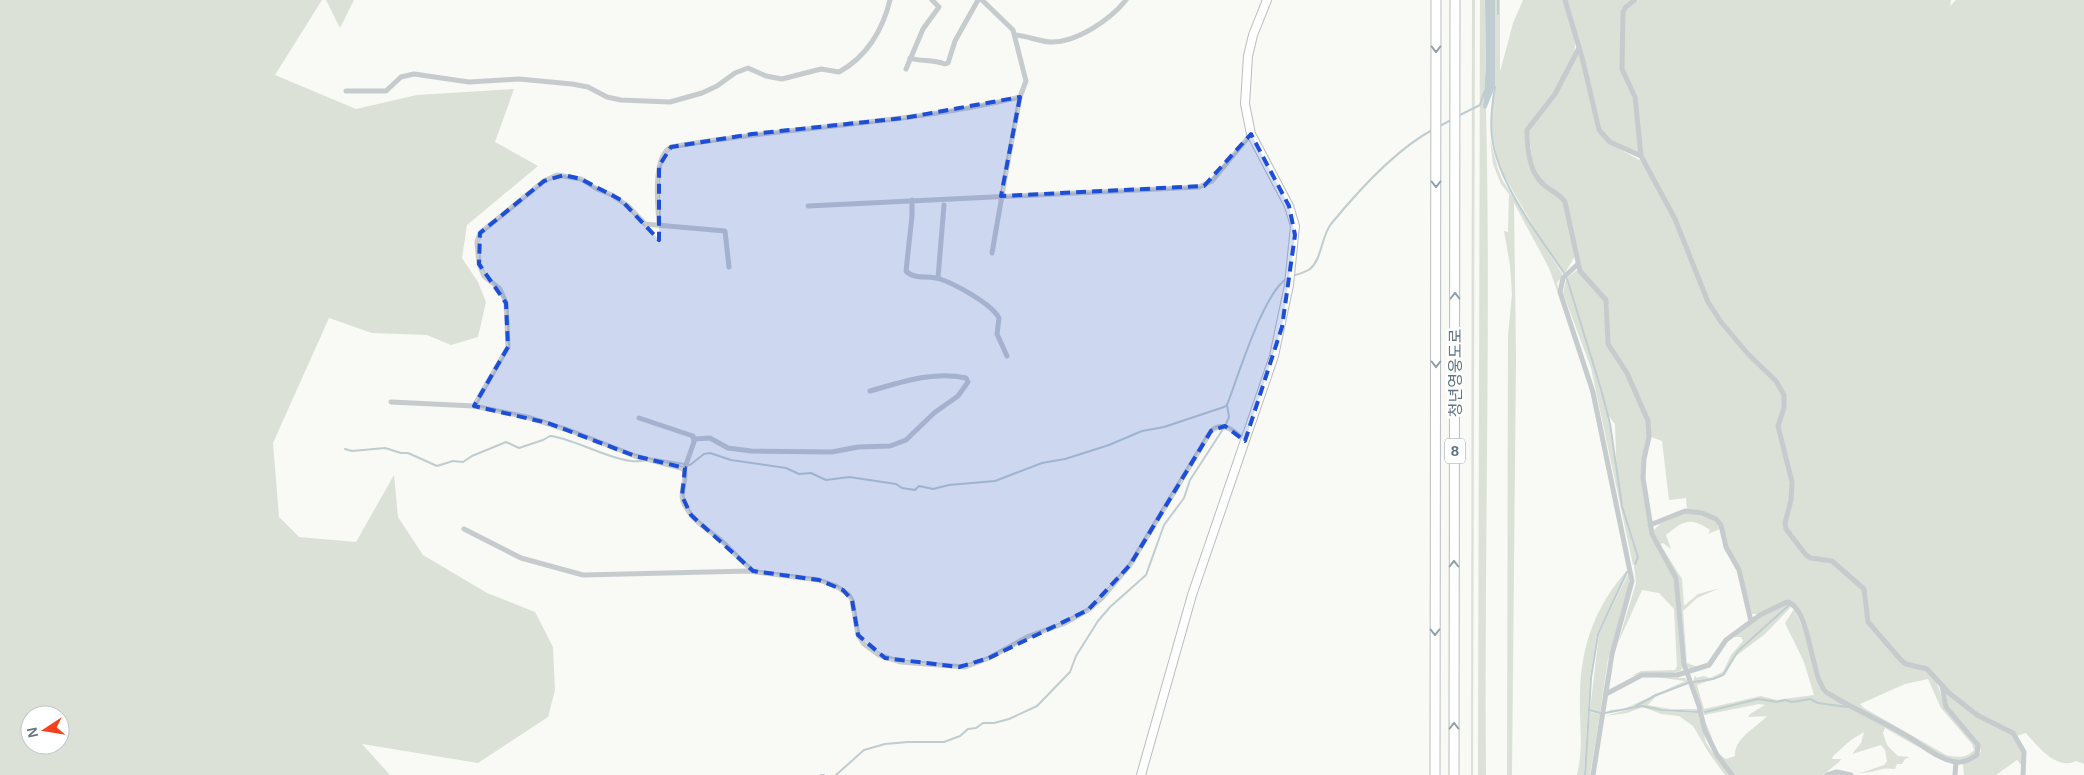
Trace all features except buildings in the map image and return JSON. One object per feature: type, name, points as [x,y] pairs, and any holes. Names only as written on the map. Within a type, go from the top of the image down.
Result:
[{"type":"highway","name":"청년영웅도로","points":[[1435,775],[1436,0]]},
{"type":"highway","name":"청년영웅도로","points":[[1454,775],[1456,0]]},
{"type":"main road","points":[[1141,775],[1192,595],[1276,347],[1289,285],[1296,235],[1293,216],[1251,134],[1245,104],[1246,70],[1253,35],[1267,0]]},
{"type":"street","points":[[346,91],[386,91],[401,77],[414,74],[469,82],[519,79],[572,84],[588,87],[607,97],[621,100],[678,101],[710,90],[734,73],[748,68],[766,76],[782,80],[821,68],[839,72],[856,59],[880,30],[890,0]]},
{"type":"street","points":[[906,69],[923,29],[939,7],[932,0]]},
{"type":"street","points":[[910,58],[948,63],[955,41],[980,0],[1007,23],[1015,36],[1026,81],[1020,97],[992,253]]},
{"type":"street","points":[[1015,36],[1052,42],[1081,34],[1104,22],[1126,0]]},
{"type":"street","points":[[1565,0],[1599,130],[1610,142],[1641,156]]},
{"type":"street","points":[[1635,0],[1623,12],[1622,69],[1635,98],[1641,156],[1675,219],[1708,302],[1721,322],[1748,354],[1776,381],[1784,395],[1784,408],[1778,426],[1792,482],[1791,500],[1785,523],[1786,529],[1806,555],[1811,558],[1832,561],[1864,589],[1867,617],[1870,626],[1901,660],[1906,664],[1927,669],[1942,686],[1976,715],[2013,733],[2024,752],[2023,775]]},
{"type":"street","points":[[1578,48],[1555,94],[1527,130],[1530,161],[1539,180],[1559,194],[1565,202],[1580,271],[1606,300],[1608,344],[1628,373],[1648,421],[1649,437],[1642,468],[1654,542],[1676,578],[1682,655],[1709,742],[1732,775]]},
{"type":"street","points":[[659,225],[659,166],[664,154],[672,147],[752,134],[904,118],[1020,97]]},
{"type":"street","points":[[808,206],[1204,186],[1212,181],[1251,134]]},
{"type":"street","points":[[474,406],[508,347],[506,302],[500,289],[484,276],[478,264],[477,242],[480,233],[544,181],[557,175],[581,179],[621,200],[645,224],[726,231],[729,268]]},
{"type":"street","points":[[912,200],[906,271],[912,276],[938,278],[974,297],[997,314],[999,322],[997,334],[1007,356]]},
{"type":"street","points":[[938,278],[944,205]]},
{"type":"street","points":[[1578,264],[1563,278],[1560,292],[1594,392],[1632,581],[1612,654],[1593,775]]},
{"type":"street","points":[[694,439],[710,438],[728,448],[751,451],[832,452],[858,447],[890,446],[906,440],[934,413],[958,396],[968,382],[966,378],[959,376],[934,376],[909,379],[870,391]]},
{"type":"street","points":[[391,402],[474,406],[548,423],[635,456],[684,470]]},
{"type":"street","points":[[639,418],[689,433],[694,439]]},
{"type":"street","points":[[464,530],[521,558],[583,574],[753,571],[819,580],[844,590],[852,600],[858,635],[864,644],[885,658],[901,662],[964,666],[989,658],[1029,636],[1056,628],[1088,610],[1111,589],[1130,565],[1212,431],[1218,426],[1225,426],[1245,441]]},
{"type":"street","points":[[694,439],[684,470],[686,479],[682,496],[692,515],[702,527],[722,542],[753,571]]},
{"type":"street","points":[[1650,525],[1685,511],[1702,513],[1716,519],[1721,525],[1726,547],[1739,570],[1751,622]]},
{"type":"street","points":[[1606,694],[1642,675],[1678,675],[1709,665],[1726,640],[1783,603],[1790,602],[1802,620],[1818,678],[1825,690],[1930,752],[1956,762],[1972,759],[1979,751],[1973,738],[1946,707],[1942,686]]},
{"type":"street","points":[[1955,775],[1956,762]]},
{"type":"street","points":[[1827,775],[1837,772],[1851,775]]},
{"type":"highlighted area","points":[[1020,97],[1001,196],[1204,186],[1251,134],[1289,206],[1295,235],[1282,327],[1245,441],[1225,426],[1211,431],[1130,565],[1088,610],[989,658],[959,667],[885,658],[858,635],[852,600],[843,590],[819,580],[753,571],[691,515],[682,496],[685,468],[635,456],[548,423],[474,406],[508,347],[506,303],[479,264],[480,233],[544,181],[564,175],[581,179],[621,200],[659,240],[659,166],[671,147],[752,134],[904,118]]},
{"type":"shaded area","points":[[0,0],[322,0],[275,75],[356,109],[417,95],[514,89],[495,142],[538,166],[467,225],[462,258],[478,282],[486,302],[478,337],[451,345],[427,335],[372,333],[329,318],[273,443],[279,517],[299,537],[356,542],[394,475],[398,517],[423,555],[487,593],[535,612],[553,647],[555,690],[548,717],[478,763],[362,744],[390,775],[0,775]]},
{"type":"shaded area","points":[[326,0],[354,0],[340,28]]},
{"type":"shaded area","points":[[1472,0],[1475,0],[1473,775],[1471,775]]},
{"type":"shaded area","points":[[1480,0],[1485,0],[1486,65],[1483,108],[1486,109],[1487,192],[1486,775],[1478,775]]},
{"type":"shaded area","points":[[1485,0],[1495,0],[1495,87],[1486,109],[1483,108],[1486,65]]},
{"type":"shaded area","points":[[1495,0],[1500,0],[1500,72],[1513,23],[1523,0],[1563,0],[1573,28],[1575,46],[1569,65],[1563,77],[1526,130],[1529,162],[1547,189],[1564,202],[1575,256],[1565,273],[1548,251],[1500,169],[1493,139],[1491,116],[1495,87]]},
{"type":"shaded area","points":[[1566,0],[1632,0],[1624,6],[1620,69],[1633,98],[1639,153],[1610,141],[1600,129]]},
{"type":"shaded area","points":[[1639,0],[1951,0],[1950,6],[1956,0],[2084,0],[2084,764],[2076,761],[2062,763],[2055,760],[2048,756],[2026,733],[2017,736],[1984,718],[1950,692],[1928,668],[1906,663],[1869,622],[1867,594],[1837,564],[1807,554],[1790,533],[1786,523],[1793,482],[1779,425],[1785,395],[1722,321],[1709,301],[1682,233],[1642,155],[1637,107],[1624,74],[1624,12]]},
{"type":"shaded area","points":[[1577,54],[1580,54],[1597,131],[1609,143],[1641,161],[1664,199],[1707,302],[1774,382],[1782,395],[1783,407],[1776,426],[1786,457],[1791,492],[1784,523],[1805,556],[1831,563],[1863,590],[1869,627],[1900,661],[1927,670],[1936,680],[1945,708],[1976,746],[1976,754],[1957,760],[1933,752],[1831,693],[1823,684],[1797,606],[1787,600],[1760,614],[1752,614],[1740,569],[1727,546],[1723,524],[1687,510],[1686,498],[1669,500],[1662,441],[1651,437],[1649,420],[1609,343],[1609,306],[1607,299],[1582,270],[1566,201],[1540,179],[1532,161],[1529,131],[1556,95]],"holes":[[[1928,679],[1941,708],[1972,744],[1974,750],[1968,755],[1958,757],[1946,755],[1860,704],[1905,684]]]},
{"type":"shaded area","points":[[1490,139],[1503,181],[1563,275],[1557,283],[1558,288],[1587,371],[1626,560],[1586,372],[1549,268],[1514,203],[1516,358],[1512,775],[1507,775],[1508,336],[1512,294],[1510,265],[1504,231],[1508,232],[1509,194],[1501,184],[1493,164]]},
{"type":"shaded area","points":[[1577,270],[1605,301],[1606,344],[1622,367],[1646,421],[1648,437],[1642,459],[1650,534],[1675,578],[1683,668],[1674,673],[1643,674],[1630,677],[1641,671],[1675,670],[1677,666],[1674,609],[1659,593],[1642,590],[1618,643],[1636,583],[1634,566],[1639,557],[1623,506],[1617,479],[1615,424],[1608,415],[1602,389],[1567,278]]},
{"type":"shaded area","points":[[1566,279],[1601,389],[1609,424],[1622,506],[1638,557],[1633,565],[1591,368],[1563,293]]},
{"type":"shaded area","points":[[1685,513],[1711,518],[1718,524],[1720,529],[1708,534],[1710,530],[1703,526],[1687,522],[1677,526],[1666,535],[1671,549],[1663,543],[1660,544],[1653,531],[1661,523]]},
{"type":"shaded area","points":[[1660,545],[1682,579],[1684,606],[1698,594],[1720,588],[1697,598],[1683,611],[1687,663],[1698,667],[1690,669],[1687,666],[1678,577]]},
{"type":"shaded area","points":[[1629,568],[1597,633],[1590,678],[1584,775],[1577,775],[1581,744],[1581,676],[1587,642],[1599,611],[1617,582]]},
{"type":"shaded area","points":[[1629,572],[1629,588],[1608,659],[1600,713],[1590,710],[1599,634]]},
{"type":"shaded area","points":[[1787,604],[1792,606],[1765,634],[1736,656],[1725,675],[1697,685],[1704,709],[1761,696],[1777,700],[1814,695],[1804,662],[1785,623],[1794,609],[1805,633],[1819,686],[1856,710],[1912,741],[1920,748],[1885,728],[1883,733],[1887,745],[1898,756],[1910,757],[1905,759],[1902,764],[1897,764],[1895,769],[1862,773],[1884,765],[1887,761],[1885,750],[1881,745],[1852,754],[1861,743],[1864,732],[1851,740],[1833,756],[1832,759],[1841,759],[1823,775],[1734,775],[1710,741],[1705,722],[1715,747],[1721,756],[1726,759],[1735,756],[1738,744],[1746,734],[1767,716],[1748,717],[1765,705],[1759,704],[1704,715],[1693,682],[1695,675],[1696,678],[1704,676],[1710,678],[1723,672],[1731,655],[1743,641],[1741,637],[1733,637],[1761,617]]},
{"type":"shaded area","points":[[1648,676],[1685,678],[1689,682],[1662,691],[1685,681]]},
{"type":"shaded area","points":[[1689,683],[1655,697],[1648,705],[1670,709],[1698,709],[1699,711],[1636,707],[1656,695]]},
{"type":"shaded area","points":[[1946,693],[2012,734],[2022,753],[2022,766],[2017,760],[1996,775],[1964,775],[1963,764],[1978,757],[1981,751],[1979,744],[1948,706]]},
{"type":"shaded area","points":[[1650,697],[1632,708],[1605,713],[1611,710],[1624,709]]},
{"type":"shaded area","points":[[1642,706],[1662,711],[1699,713],[1706,743],[1729,775],[1725,775],[1693,726],[1679,716],[1661,714],[1643,707],[1627,713],[1605,716]]},
{"type":"shaded area","points":[[1590,712],[1600,714],[1590,775],[1585,775]]},
{"type":"waterway","points":[[1498,0],[1498,14]]},
{"type":"waterway","points":[[1495,87],[1491,131],[1502,173],[1520,208],[1564,273]]},
{"type":"waterway","points":[[1458,116],[1480,105],[1484,92]]},
{"type":"waterway","points":[[1438,127],[1451,120]]},
{"type":"waterway","points":[[1292,276],[1308,270],[1314,265],[1331,224],[1365,185],[1392,159],[1420,137],[1434,129]]},
{"type":"waterway","points":[[655,459],[690,465],[704,454],[710,453],[731,460],[786,468],[799,474],[811,473],[826,480],[849,477],[896,484],[902,488],[915,490],[919,486],[933,489],[949,485],[995,481],[1042,463],[1065,459],[1109,445],[1142,431],[1164,427],[1227,405],[1261,316],[1279,286],[1288,278]]},
{"type":"waterway","points":[[1567,279],[1610,424],[1622,506],[1638,557],[1635,564]]},
{"type":"waterway","points":[[836,775],[864,750],[885,744],[944,742],[960,736],[968,729],[976,728],[983,723],[994,723],[1009,719],[1037,706],[1070,672],[1076,656],[1098,621],[1110,607],[1146,575],[1164,525],[1184,498],[1190,480],[1225,426],[1229,417],[1227,405]]},
{"type":"waterway","points":[[345,449],[352,451],[385,448],[408,453],[437,466],[453,461],[463,462],[472,456],[506,442],[519,448],[550,436],[625,460],[646,460]]},
{"type":"waterway","points":[[1585,775],[1591,678],[1598,634],[1627,572]]},
{"type":"waterway","points":[[1694,682],[1713,679],[1723,675],[1738,651],[1788,606]]},
{"type":"waterway","points":[[1636,706],[1656,695],[1688,683]]},
{"type":"waterway","points":[[1705,712],[1758,699],[1777,702],[1810,699],[1818,703],[1847,707]]},
{"type":"waterway","points":[[1605,713],[1642,706],[1662,710],[1699,712]]},
{"type":"waterway","points":[[1589,710],[1600,713]]}]
